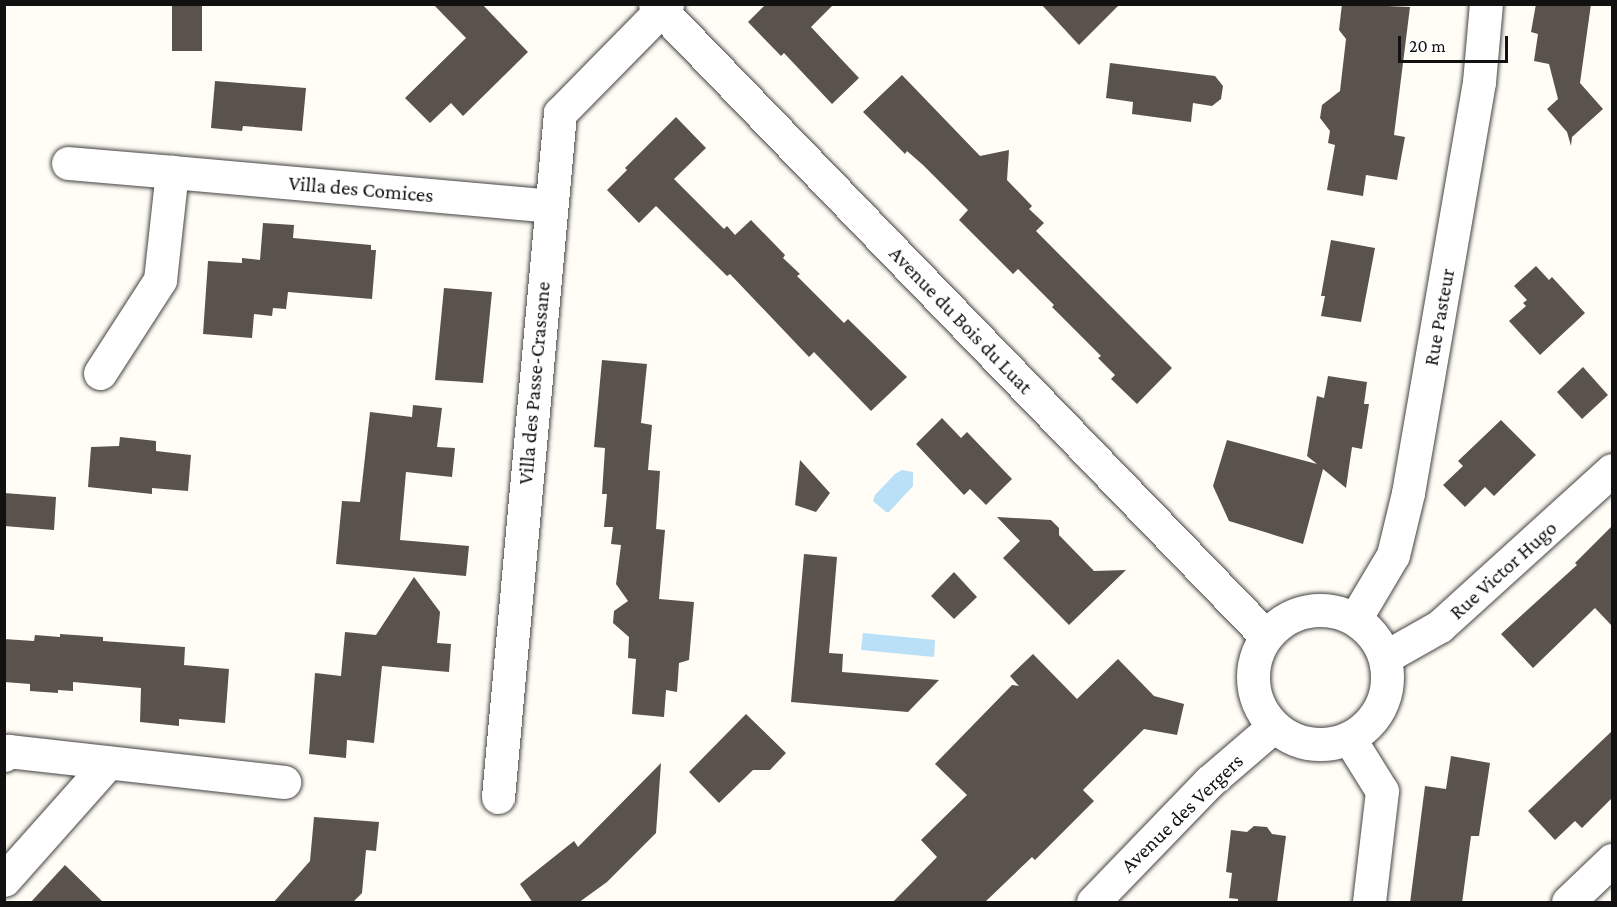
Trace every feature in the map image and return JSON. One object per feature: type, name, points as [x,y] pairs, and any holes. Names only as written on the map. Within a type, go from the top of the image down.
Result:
[{"type":"street","name":"Rue Pasteur","points":[[1355,619],[1393,555],[1408,493],[1479,82],[1486,4]]},
{"type":"street","name":"Villa des Passe-Crassane","points":[[498,797],[560,113],[661,7]]},
{"type":"street","name":"Avenue du Bois du Luat","points":[[661,7],[1266,636]]},
{"type":"street","name":"Villa des Comices","points":[[68,163],[550,206]]},
{"type":"street","points":[[100,373],[159,280],[172,172]]},
{"type":"street","name":"Rue Victor Hugo","points":[[1385,657],[1440,626],[1612,470]]},
{"type":"street","points":[[1317,609],[1337,612],[1355,619],[1378,642],[1385,657],[1388,676],[1385,695],[1377,712],[1365,727],[1349,738],[1330,744],[1310,744],[1291,738],[1274,726],[1262,711],[1253,683],[1257,653],[1266,636],[1280,622],[1298,613],[1317,609]]},
{"type":"street","name":"Avenue des Vergers","points":[[1093,903],[1210,781],[1274,726]]},
{"type":"street","points":[[1349,738],[1382,791],[1369,903]]},
{"type":"street","points":[[4,755],[8,752],[284,782]]},
{"type":"street","points":[[4,880],[108,762]]},
{"type":"street","points":[[1568,903],[1612,860]]},
{"type":"water","points":[[902,470],[913,472],[913,486],[889,512],[886,512],[873,501],[875,495],[895,474]]},
{"type":"water","points":[[863,633],[935,640],[934,657],[861,650]]},
{"type":"building","points":[[172,4],[202,4],[202,51],[172,51]]},
{"type":"building","points":[[433,4],[482,4],[528,52],[463,116],[451,103],[430,123],[405,98],[466,38]]},
{"type":"building","points":[[766,4],[834,4],[811,27],[859,78],[832,104],[784,53],[781,56],[748,22]]},
{"type":"building","points":[[1041,4],[1120,4],[1079,45]]},
{"type":"building","points":[[1342,4],[1410,7],[1394,135],[1405,137],[1397,180],[1366,175],[1363,196],[1327,190],[1335,145],[1328,143],[1330,131],[1320,118],[1322,105],[1340,91],[1346,39],[1339,30]]},
{"type":"building","points":[[1536,4],[1591,4],[1580,83],[1603,109],[1572,137],[1571,146],[1567,132],[1547,109],[1558,99],[1549,64],[1534,61],[1538,34],[1531,32]]},
{"type":"building","points":[[1110,63],[1215,76],[1223,86],[1221,99],[1212,106],[1193,103],[1191,122],[1132,114],[1133,102],[1106,98]]},
{"type":"building","points":[[902,75],[980,156],[1009,150],[1007,180],[1032,206],[1029,209],[1044,223],[1036,231],[1172,368],[1137,404],[1111,379],[1115,375],[1098,358],[1101,356],[1052,307],[1054,305],[1018,269],[1013,274],[959,220],[968,210],[923,165],[907,151],[905,154],[863,112]]},
{"type":"building","points":[[215,81],[306,88],[302,131],[243,126],[242,131],[211,128]]},
{"type":"building","points":[[676,117],[706,148],[674,179],[724,229],[727,226],[735,235],[751,220],[785,255],[783,258],[800,274],[797,276],[844,323],[848,319],[907,377],[871,411],[814,352],[809,357],[730,274],[727,276],[656,206],[639,223],[607,190],[627,170],[625,168]]},
{"type":"building","points":[[263,223],[294,225],[293,238],[371,245],[371,250],[376,250],[372,299],[288,292],[286,309],[273,308],[272,316],[254,314],[252,338],[203,334],[208,261],[242,263],[242,258],[260,260]]},
{"type":"building","points":[[1331,240],[1375,248],[1361,322],[1321,316],[1325,296],[1321,296]]},
{"type":"building","points":[[1536,266],[1549,280],[1552,277],[1585,313],[1540,355],[1509,321],[1526,306],[1523,303],[1527,300],[1514,286]]},
{"type":"building","points":[[444,288],[492,292],[483,383],[435,380]]},
{"type":"building","points":[[602,360],[647,364],[641,423],[652,425],[648,470],[660,471],[656,529],[665,530],[659,599],[694,602],[689,660],[679,663],[677,692],[666,690],[664,717],[632,714],[636,659],[628,658],[629,637],[613,623],[614,611],[628,601],[616,584],[621,545],[611,544],[613,527],[604,527],[607,494],[602,494],[605,448],[594,447]]},
{"type":"building","points":[[1583,367],[1608,395],[1582,419],[1557,392]]},
{"type":"building","points":[[1328,376],[1367,382],[1364,404],[1369,404],[1362,449],[1352,447],[1346,488],[1323,469],[1303,544],[1229,521],[1213,486],[1227,440],[1317,464],[1307,456],[1317,396],[1324,398]]},
{"type":"building","points":[[413,405],[442,408],[437,447],[455,448],[452,477],[406,472],[400,540],[469,546],[466,576],[336,564],[342,501],[360,502],[370,412],[412,417]]},
{"type":"building","points":[[942,418],[961,438],[967,432],[1012,479],[986,505],[970,489],[964,495],[916,444]]},
{"type":"building","points":[[1501,420],[1536,455],[1494,496],[1485,487],[1465,507],[1443,485],[1463,466],[1458,461]]},
{"type":"building","points":[[120,437],[156,441],[156,451],[191,455],[188,491],[152,488],[152,494],[88,487],[91,447],[119,446]]},
{"type":"building","points":[[800,460],[830,493],[816,512],[795,505]]},
{"type":"building","points":[[4,493],[56,497],[54,530],[4,526]]},
{"type":"building","points":[[997,517],[1051,520],[1059,528],[1059,535],[1094,571],[1126,570],[1069,625],[1003,558],[1020,541]]},
{"type":"building","points":[[1612,526],[1612,626],[1595,608],[1533,668],[1501,634],[1577,565],[1575,563]]},
{"type":"building","points":[[804,554],[837,557],[829,653],[843,654],[842,672],[939,680],[908,712],[791,702]]},
{"type":"building","points":[[954,572],[977,597],[954,619],[931,596]]},
{"type":"building","points":[[414,577],[440,612],[437,643],[451,644],[449,672],[382,666],[374,743],[347,740],[346,758],[309,754],[315,673],[341,676],[345,632],[376,635]]},
{"type":"building","points":[[60,634],[103,637],[103,641],[185,647],[184,665],[229,669],[225,723],[179,719],[179,726],[140,722],[141,688],[73,682],[73,691],[58,690],[58,693],[30,691],[30,684],[4,682],[4,639],[34,641],[35,635],[60,637]]},
{"type":"building","points":[[1033,654],[1077,699],[1118,659],[1154,696],[1184,704],[1177,735],[1144,729],[1083,790],[1094,801],[1035,860],[1032,857],[984,903],[892,903],[937,857],[921,840],[967,795],[935,764],[1012,685],[1019,686],[1010,676]]},
{"type":"building","points":[[746,714],[786,753],[770,770],[753,770],[719,803],[689,772]]},
{"type":"building","points":[[1612,731],[1612,798],[1582,828],[1575,821],[1555,840],[1528,811]]},
{"type":"building","points":[[1451,756],[1490,763],[1479,836],[1471,836],[1462,903],[1410,903],[1425,786],[1446,789]]},
{"type":"building","points":[[661,763],[656,833],[607,882],[578,903],[533,903],[520,884],[574,841],[578,847]]},
{"type":"building","points":[[314,817],[379,822],[376,851],[366,850],[362,893],[352,903],[273,903],[310,861]]},
{"type":"building","points":[[1254,826],[1267,827],[1272,834],[1286,836],[1277,903],[1238,903],[1238,899],[1229,898],[1232,873],[1226,872],[1231,830],[1247,832]]},
{"type":"building","points":[[65,865],[104,903],[30,903]]}]
